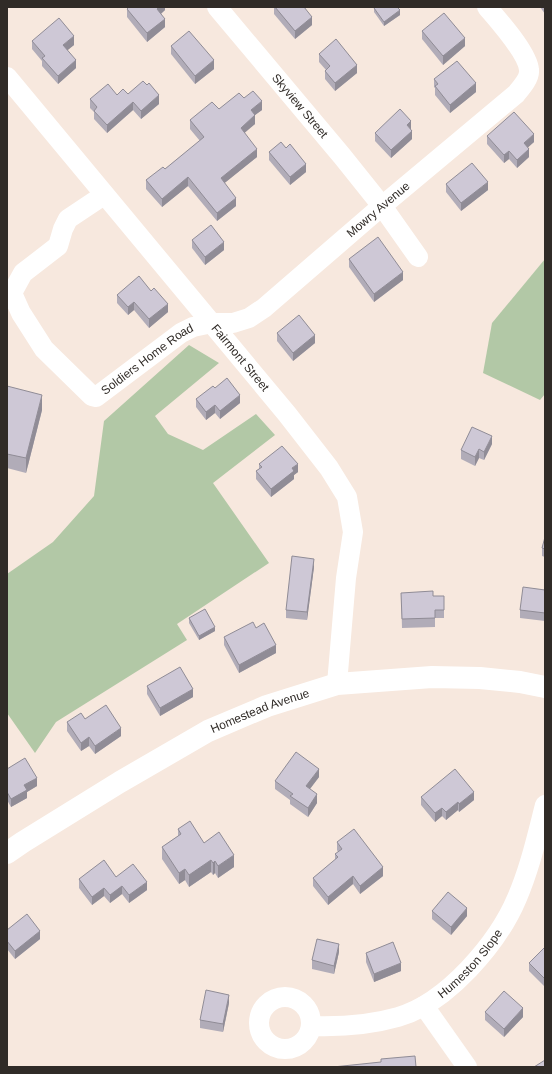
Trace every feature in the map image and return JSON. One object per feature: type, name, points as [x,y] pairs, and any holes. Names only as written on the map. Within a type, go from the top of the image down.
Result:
[{"type":"main road","name":"Homestead Avenue","points":[[7,853],[22,842],[120,782],[208,730],[267,706],[337,684],[432,678],[480,678],[520,682],[545,687]]},
{"type":"street","name":"Skyview Street","points":[[217,7],[342,156],[382,206],[418,257]]},
{"type":"street","name":"Mowry Avenue","points":[[212,323],[233,323],[249,318],[264,308],[382,206],[516,94],[525,82],[529,71],[524,56],[512,37],[487,7]]},
{"type":"street","name":"Fairmont Street","points":[[7,77],[164,268],[212,323],[287,414],[329,468],[347,497],[353,532],[346,578],[337,684]]},
{"type":"street","name":"Soldiers Home Road","points":[[104,194],[68,219],[63,229],[58,246],[23,273],[12,294],[21,313],[44,349],[92,396],[96,397],[181,333],[194,327],[212,323]]},
{"type":"street","name":"Humeston Slope","points":[[311,1026],[334,1026],[399,1017],[424,1006],[462,975],[488,947],[499,932],[517,899],[524,881],[545,805]]},
{"type":"street","points":[[424,1006],[467,1067]]},
{"type":"green space","points":[[545,259],[545,394],[540,400],[483,373],[492,323]]},
{"type":"green space","points":[[189,345],[219,363],[155,416],[168,434],[203,450],[256,414],[275,435],[213,483],[269,563],[177,624],[187,640],[56,722],[35,753],[7,713],[7,574],[53,542],[94,496],[104,421]]},
{"type":"building","points":[[129,7],[159,7],[157,9],[165,19],[147,33],[127,9]]},
{"type":"building","points":[[275,7],[304,7],[312,17],[295,31]]},
{"type":"building","points":[[397,7],[400,10],[384,22],[374,8]]},
{"type":"building","points":[[444,13],[465,38],[443,56],[422,31]]},
{"type":"building","points":[[59,18],[74,36],[63,45],[76,60],[58,76],[42,58],[45,56],[32,41]]},
{"type":"building","points":[[189,31],[214,60],[195,76],[171,46]]},
{"type":"building","points":[[336,39],[357,65],[335,83],[325,71],[330,66],[319,54]]},
{"type":"building","points":[[457,61],[476,83],[450,105],[435,86],[438,84],[434,79]]},
{"type":"building","points":[[143,81],[147,85],[149,83],[159,95],[141,111],[133,102],[107,125],[94,111],[97,107],[90,99],[108,84],[117,95],[123,89],[128,94]]},
{"type":"building","points":[[253,91],[262,101],[251,110],[255,115],[241,128],[257,149],[221,178],[236,198],[217,213],[188,177],[162,199],[146,180],[163,167],[165,169],[204,137],[190,120],[212,102],[219,109],[239,93],[244,98]]},
{"type":"building","points":[[400,109],[411,121],[407,125],[412,131],[391,150],[375,133]]},
{"type":"building","points":[[514,112],[534,134],[524,143],[529,149],[517,160],[509,151],[504,155],[487,136]]},
{"type":"building","points":[[281,142],[286,148],[290,144],[306,164],[290,177],[269,152]]},
{"type":"building","points":[[472,163],[488,182],[461,203],[446,184]]},
{"type":"building","points":[[211,225],[224,242],[205,257],[192,240]]},
{"type":"building","points":[[378,237],[403,272],[374,294],[349,259]]},
{"type":"building","points":[[139,276],[151,291],[154,288],[168,304],[149,319],[134,302],[128,307],[117,295]]},
{"type":"building","points":[[299,315],[315,335],[293,353],[277,333]]},
{"type":"building","points":[[227,378],[240,395],[220,411],[215,405],[206,412],[196,399],[213,386],[215,388]]},
{"type":"building","points":[[7,386],[42,395],[26,458],[7,454]]},
{"type":"building","points":[[472,427],[492,436],[484,452],[479,449],[475,457],[461,450]]},
{"type":"building","points":[[282,446],[298,464],[292,468],[294,471],[271,489],[256,471],[262,467],[259,464]]},
{"type":"building","points":[[545,537],[545,549],[542,548]]},
{"type":"building","points":[[292,556],[314,559],[307,612],[286,610]]},
{"type":"building","points":[[523,587],[545,590],[545,613],[520,610]]},
{"type":"building","points":[[433,591],[433,596],[444,596],[444,610],[435,610],[435,618],[402,619],[401,593]]},
{"type":"building","points":[[205,609],[215,627],[199,636],[189,618]]},
{"type":"building","points":[[253,622],[256,628],[264,623],[276,645],[239,665],[224,637]]},
{"type":"building","points":[[180,667],[193,689],[160,708],[147,686]]},
{"type":"building","points":[[106,705],[121,728],[95,746],[89,737],[81,743],[67,722],[81,713],[85,719]]},
{"type":"building","points":[[296,752],[319,769],[306,786],[317,794],[308,808],[290,796],[293,794],[275,781]]},
{"type":"building","points":[[25,758],[37,778],[24,785],[27,790],[11,799],[7,792],[7,769]]},
{"type":"building","points":[[455,769],[474,792],[446,812],[442,808],[435,813],[421,797]]},
{"type":"building","points":[[190,821],[204,843],[219,832],[234,855],[218,866],[215,861],[213,863],[211,860],[189,875],[185,869],[179,873],[162,847],[181,834],[178,829]]},
{"type":"building","points":[[354,829],[383,867],[360,886],[353,876],[328,897],[313,878],[338,857],[335,854],[342,849],[337,842]]},
{"type":"building","points":[[104,860],[116,877],[133,864],[147,882],[129,895],[122,886],[110,895],[104,888],[92,897],[79,879]]},
{"type":"building","points":[[448,892],[467,908],[451,927],[432,911]]},
{"type":"building","points":[[27,914],[40,931],[15,951],[7,941],[7,930]]},
{"type":"building","points":[[317,939],[339,944],[334,966],[312,960]]},
{"type":"building","points":[[393,942],[401,963],[374,974],[366,953]]},
{"type":"building","points":[[545,947],[545,979],[529,963]]},
{"type":"building","points":[[206,990],[229,995],[223,1024],[200,1020]]},
{"type":"building","points":[[504,991],[523,1008],[504,1029],[485,1012]]},
{"type":"building","points":[[415,1056],[416,1067],[333,1067],[381,1062],[381,1059]]},
{"type":"building","points":[[545,1060],[545,1067],[534,1067]]}]
